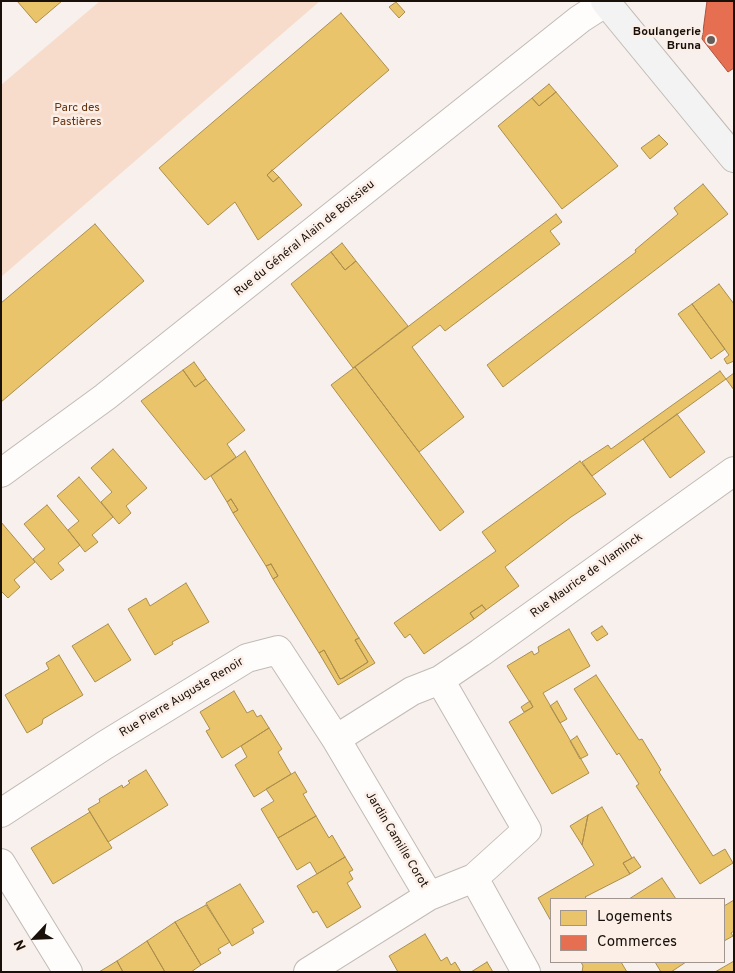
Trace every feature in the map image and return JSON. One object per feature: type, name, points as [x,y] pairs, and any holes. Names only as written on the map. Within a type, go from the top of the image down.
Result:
[{"type":"main road","points":[[607,2],[734,158]]},
{"type":"street","name":"Rue du Général Alain de Boissieu","points":[[1,473],[106,397],[580,19],[607,2]]},
{"type":"street","name":"Rue Maurice de Vlaminck","points":[[440,680],[480,654],[734,471]]},
{"type":"street","name":"Rue Pierre Auguste Renoir","points":[[1,813],[105,745],[247,658],[278,650],[336,739]]},
{"type":"street","points":[[336,739],[412,691],[440,680]]},
{"type":"street","name":"Jardin Camille Corot","points":[[336,739],[429,896],[474,878],[527,830],[440,680]]},
{"type":"street","points":[[1,863],[68,972]]},
{"type":"street","points":[[474,878],[526,972]]},
{"type":"street","points":[[308,972],[429,896]]},
{"type":"green space","name":"Parc des Pastières","points":[[100,1],[320,1],[1,277],[1,85]]},
{"type":"building: Logements","points":[[17,1],[62,1],[36,23]]},
{"type":"building: Logements","points":[[396,2],[405,12],[399,18],[389,7]]},
{"type":"building: Logements","points":[[341,13],[389,70],[267,175],[273,182],[279,177],[302,205],[258,240],[235,202],[208,225],[159,168]]},
{"type":"building: Logements","points":[[549,84],[556,92],[539,106],[532,98]]},
{"type":"building: Logements","points":[[556,92],[618,166],[562,209],[498,126],[532,98],[539,106]]},
{"type":"building: Logements","points":[[659,135],[668,144],[650,159],[641,148]]},
{"type":"building: Logements","points":[[272,170],[279,177],[273,182],[267,175]]},
{"type":"building: Logements","points":[[703,184],[728,214],[503,387],[487,365],[636,252],[635,250],[678,214],[674,208]]},
{"type":"building: Logements","points":[[556,214],[562,222],[550,231],[560,244],[445,331],[440,325],[412,347],[464,417],[419,452],[355,367]]},
{"type":"building: Logements","points":[[95,224],[144,281],[1,402],[1,303]]},
{"type":"building: Logements","points":[[342,243],[356,261],[345,270],[331,252]]},
{"type":"building: Logements","points":[[331,252],[345,270],[356,261],[408,326],[353,368],[291,284]]},
{"type":"building: Logements","points":[[719,284],[734,304],[734,361],[727,364],[724,359],[729,355],[692,304]]},
{"type":"building: Logements","points":[[692,304],[725,349],[711,359],[678,314]]},
{"type":"building: Logements","points":[[194,362],[206,379],[195,387],[183,370]]},
{"type":"building: Logements","points":[[355,367],[464,512],[440,531],[331,385]]},
{"type":"building: Logements","points":[[183,370],[195,387],[206,379],[245,430],[227,444],[236,457],[205,480],[141,401]]},
{"type":"building: Logements","points":[[720,371],[726,379],[592,476],[582,462],[608,445],[611,449]]},
{"type":"building: Logements","points":[[734,373],[734,390],[726,379]]},
{"type":"building: Logements","points":[[677,414],[705,452],[670,478],[643,439]]},
{"type":"building: Logements","points":[[113,449],[147,488],[126,506],[131,513],[119,524],[101,502],[112,492],[91,468]]},
{"type":"building: Logements","points":[[245,451],[359,638],[355,640],[368,662],[343,678],[340,679],[324,650],[319,653],[273,579],[278,576],[271,564],[266,566],[233,513],[238,510],[231,499],[227,502],[211,476]]},
{"type":"building: Logements","points":[[580,461],[606,494],[571,517],[505,567],[519,586],[486,610],[482,605],[470,613],[474,619],[424,654],[410,634],[405,638],[394,623],[496,551],[482,532]]},
{"type":"building: Logements","points":[[79,477],[113,517],[92,535],[98,542],[85,552],[68,530],[79,521],[57,496]]},
{"type":"building: Logements","points":[[231,499],[238,510],[233,513],[227,502]]},
{"type":"building: Logements","points":[[47,505],[80,545],[58,563],[64,570],[51,580],[33,559],[45,549],[24,524]]},
{"type":"building: Logements","points":[[1,522],[35,562],[14,580],[20,587],[8,598],[1,591]]},
{"type":"building: Logements","points":[[271,564],[278,576],[273,579],[266,566]]},
{"type":"building: Logements","points":[[186,583],[209,622],[172,642],[173,644],[155,655],[128,609],[146,598],[150,606]]},
{"type":"building: Logements","points":[[482,605],[486,610],[474,619],[470,613]]},
{"type":"building: Logements","points":[[108,624],[131,660],[95,682],[72,646]]},
{"type":"building: Logements","points":[[602,626],[608,634],[597,641],[591,633]]},
{"type":"building: Logements","points":[[569,629],[590,666],[543,693],[589,773],[552,794],[509,722],[533,707],[507,666],[532,651],[534,655],[539,652],[538,647]]},
{"type":"building: Logements","points":[[359,638],[375,663],[338,685],[319,653],[324,650],[340,679],[343,678],[368,662],[355,640]]},
{"type":"building: Logements","points":[[59,655],[83,695],[43,719],[42,724],[27,733],[5,695],[49,669],[46,663]]},
{"type":"building: Logements","points":[[596,675],[639,740],[642,739],[661,770],[659,772],[713,856],[725,849],[733,863],[700,884],[636,786],[639,784],[619,753],[617,755],[574,689]]},
{"type":"building: Logements","points":[[234,691],[247,713],[253,710],[257,717],[261,715],[269,728],[222,758],[206,731],[210,729],[200,712]]},
{"type":"building: Logements","points":[[530,701],[533,707],[524,712],[521,707]]},
{"type":"building: Logements","points":[[557,701],[567,719],[560,723],[550,706]]},
{"type":"building: Logements","points":[[269,728],[282,749],[278,752],[291,774],[254,797],[235,765],[247,757],[241,746]]},
{"type":"building: Logements","points":[[577,736],[588,755],[580,759],[570,741]]},
{"type":"building: Logements","points":[[146,770],[168,805],[108,842],[88,809],[100,802],[99,799],[122,785],[123,788],[130,783],[128,781]]},
{"type":"building: Logements","points":[[295,772],[307,792],[303,794],[316,816],[278,838],[261,809],[274,801],[266,789]]},
{"type":"building: Logements","points":[[602,807],[632,858],[623,863],[630,874],[586,898],[550,898],[550,919],[538,898],[594,865],[582,845],[588,815]]},
{"type":"building: Logements","points":[[90,812],[112,848],[53,884],[31,848]]},
{"type":"building: Logements","points":[[588,815],[582,845],[570,826]]},
{"type":"building: Logements","points":[[316,816],[329,838],[332,835],[345,857],[317,874],[310,862],[297,870],[278,838]]},
{"type":"building: Logements","points":[[345,857],[353,870],[349,872],[353,879],[347,883],[361,907],[327,928],[317,911],[313,913],[297,886]]},
{"type":"building: Logements","points":[[634,857],[641,867],[630,874],[623,863]]},
{"type":"building: Logements","points":[[662,878],[675,898],[631,898]]},
{"type":"building: Logements","points":[[240,884],[264,922],[252,929],[254,933],[232,946],[206,903]]},
{"type":"building: Logements","points":[[734,900],[734,931],[731,933],[733,936],[725,940],[725,905]]},
{"type":"building: Logements","points":[[206,905],[230,942],[218,949],[221,953],[201,965],[175,922]]},
{"type":"building: Logements","points":[[175,922],[201,965],[191,972],[165,972],[147,941]]},
{"type":"building: Logements","points":[[425,934],[441,961],[447,957],[451,965],[455,962],[461,972],[398,972],[389,956]]},
{"type":"building: Logements","points":[[147,941],[165,972],[123,972],[117,961]]},
{"type":"building: Logements","points":[[117,961],[123,972],[99,972]]},
{"type":"building: Logements","points":[[734,961],[734,972],[715,972]]},
{"type":"building: Logements","points":[[487,962],[493,972],[471,972]]},
{"type":"building: Logements","points":[[582,963],[622,963],[627,972],[582,972]]},
{"type":"building: Logements","points":[[656,963],[684,963],[671,972],[661,972]]},
{"type":"building: Commerces","points":[[707,1],[734,1],[734,68],[728,72],[702,39]]},
{"type":"place","name":"Boulangerie Bruna","points":[[711,40]]}]
